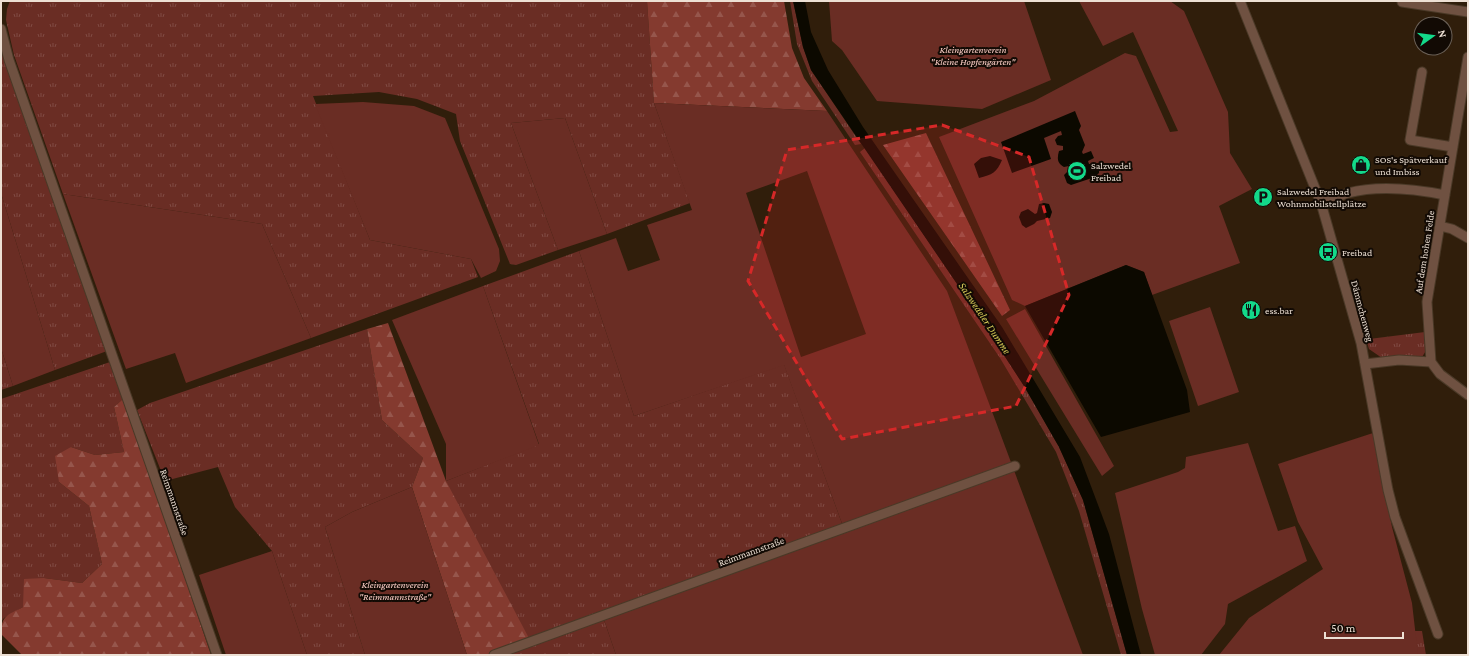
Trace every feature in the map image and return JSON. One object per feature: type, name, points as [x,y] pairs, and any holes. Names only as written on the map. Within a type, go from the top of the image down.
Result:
[{"type":"street","name":"Dämmchenweg","points":[[1240,1],[1321,202],[1365,364],[1395,517],[1438,634]]},
{"type":"street","points":[[1402,2],[1468,12]]},
{"type":"street","name":"Reimmannstraße","points":[[1,28],[9,60],[114,356],[217,655]]},
{"type":"street","name":"Auf dem hohen Felde","points":[[1431,362],[1427,302],[1453,147],[1465,93],[1468,57]]},
{"type":"street","points":[[1422,72],[1410,140],[1453,147]]},
{"type":"street","points":[[1321,202],[1348,193],[1378,190],[1413,190],[1445,195]]},
{"type":"street","points":[[1440,226],[1468,238]]},
{"type":"street","points":[[1365,364],[1399,360],[1431,362],[1440,374],[1468,395]]},
{"type":"street","name":"Reimmannstraße","points":[[494,655],[1015,466]]},
{"type":"highlighted area","points":[[942,125],[1029,157],[1069,295],[1016,406],[842,439],[748,281],[787,150]]},
{"type":"green space","points":[[10,1],[647,1],[654,103],[690,203],[607,234],[565,118],[511,123],[558,250],[516,265],[510,264],[460,141],[456,114],[417,99],[379,92],[313,96],[370,240],[471,259],[478,277],[311,338],[262,224],[63,194],[14,55],[6,20],[7,9]]},
{"type":"green space","points":[[647,1],[784,1],[792,48],[804,78],[827,111],[654,103]]},
{"type":"green space","points":[[790,1],[793,1],[803,47],[811,70],[861,144],[855,145],[812,81],[797,44]]},
{"type":"green space","name":"Kleingartenverein \"Kleine Hopfengärten\"","points":[[829,1],[1024,1],[1051,80],[982,109],[877,101],[842,50],[832,41]]},
{"type":"green space","name":"Salzwedel Freibad","points":[[1079,1],[1170,1],[1184,11],[1228,112],[1230,153],[1252,189],[1219,206],[1240,263],[1152,295],[1144,272],[1126,265],[1025,306],[1012,300],[939,137],[1034,101],[1125,53],[1136,56],[1170,132],[1178,131],[1133,32],[1103,46]]},
{"type":"green space","points":[[1,51],[107,351],[55,370],[1,193]]},
{"type":"green space","points":[[363,102],[414,106],[445,118],[499,249],[500,261],[496,271],[481,278],[471,259],[370,240],[315,104]]},
{"type":"green space","points":[[654,103],[827,111],[947,291],[1083,655],[616,655],[602,614],[844,529],[784,365],[634,416],[579,251],[616,238],[628,271],[660,260],[647,225],[692,210]],"holes":[[[807,171],[866,334],[801,357],[746,193]]]},
{"type":"green space","points":[[565,118],[607,234],[558,250],[511,123]]},
{"type":"green space","points":[[926,133],[1010,310],[1002,316],[883,145]]},
{"type":"green space","points":[[865,148],[970,303],[1024,386],[1059,447],[1083,500],[1127,655],[1121,655],[1079,511],[1056,452],[1000,358],[860,152]]},
{"type":"green space","points":[[1,193],[55,370],[13,386],[1,348]]},
{"type":"green space","points":[[63,194],[262,224],[311,338],[186,383],[175,353],[126,369]]},
{"type":"green space","points":[[579,251],[634,416],[784,364],[844,529],[602,614],[616,655],[499,655],[446,481],[539,444],[483,286]]},
{"type":"green space","points":[[483,286],[539,445],[446,481],[446,444],[392,320]]},
{"type":"green space","points":[[1210,307],[1239,392],[1198,406],[1169,321]]},
{"type":"green space","points":[[1356,308],[1360,308],[1369,339],[1425,332],[1427,349],[1422,357],[1382,358],[1369,349]]},
{"type":"green space","points":[[1025,309],[1114,466],[1102,476],[1006,319]]},
{"type":"green space","points":[[388,323],[446,481],[532,644],[499,655],[467,655],[412,487],[423,458],[382,420],[367,329]]},
{"type":"green space","points":[[367,329],[382,420],[423,458],[412,487],[352,512],[325,527],[365,655],[307,655],[272,551],[235,507],[218,467],[165,481],[137,410],[150,403]]},
{"type":"green space","points":[[1,348],[13,386],[1,390]]},
{"type":"green space","points":[[110,362],[124,398],[114,407],[124,452],[95,455],[71,447],[59,482],[89,506],[102,564],[82,583],[44,578],[23,607],[4,618],[1,622],[1,399]]},
{"type":"green space","points":[[124,398],[211,655],[22,655],[1,634],[1,628],[6,616],[23,607],[24,579],[44,578],[82,583],[102,564],[89,506],[59,482],[55,456],[71,447],[95,455],[124,452],[114,407]]},
{"type":"green space","points":[[1373,433],[1392,527],[1412,603],[1418,655],[1219,655],[1249,618],[1323,569],[1298,522],[1278,464]]},
{"type":"green space","points":[[1248,443],[1278,531],[1295,526],[1307,561],[1228,604],[1225,624],[1201,655],[1155,655],[1142,609],[1115,493],[1178,472],[1185,468],[1186,457]]},
{"type":"green space","name":"Kleingartenverein \"Reimmannstraße\"","points":[[412,487],[467,655],[365,655],[325,527],[352,512]]},
{"type":"green space","points":[[272,551],[307,655],[226,655],[199,575]]},
{"type":"green space","points":[[1414,631],[1422,631],[1426,655],[1416,655]]},
{"type":"water","name":"Salzwedeler Dumme","points":[[793,1],[805,1],[811,32],[828,70],[863,127],[1002,327],[1080,457],[1109,534],[1141,655],[1127,655],[1083,500],[1059,447],[1024,386],[970,303],[811,70],[803,47]]},
{"type":"water","points":[[1075,111],[1081,126],[1079,130],[1085,145],[1082,152],[1083,154],[1091,151],[1094,158],[1088,161],[1089,164],[1095,164],[1099,168],[1099,173],[1095,177],[1071,185],[1067,183],[1064,175],[1071,168],[1069,166],[1064,167],[1059,162],[1059,151],[1063,150],[1063,146],[1057,145],[1055,140],[1058,136],[1062,135],[1061,131],[1044,138],[1051,159],[1012,173],[1001,142]]},
{"type":"water","points":[[990,156],[1002,160],[994,172],[979,178],[974,164],[981,158]]},
{"type":"water","points":[[1039,204],[1049,204],[1052,212],[1050,218],[1037,221],[1026,228],[1022,225],[1019,217],[1021,212],[1028,209],[1035,214],[1037,213]]},
{"type":"water","points":[[1126,265],[1144,272],[1187,390],[1190,412],[1101,437],[1025,306]]},
{"type":"place","name":"SOS's Spätverkauf und Imbiss","points":[[1361,165]]},
{"type":"place","name":"Salzwedel Freibad","points":[[1077,171]]},
{"type":"place","name":"Salzwedel Freibad Wohnmobilstellplätze","points":[[1263,197]]},
{"type":"place","name":"Freibad","points":[[1328,252]]},
{"type":"place","name":"ess.bar","points":[[1251,310]]}]
